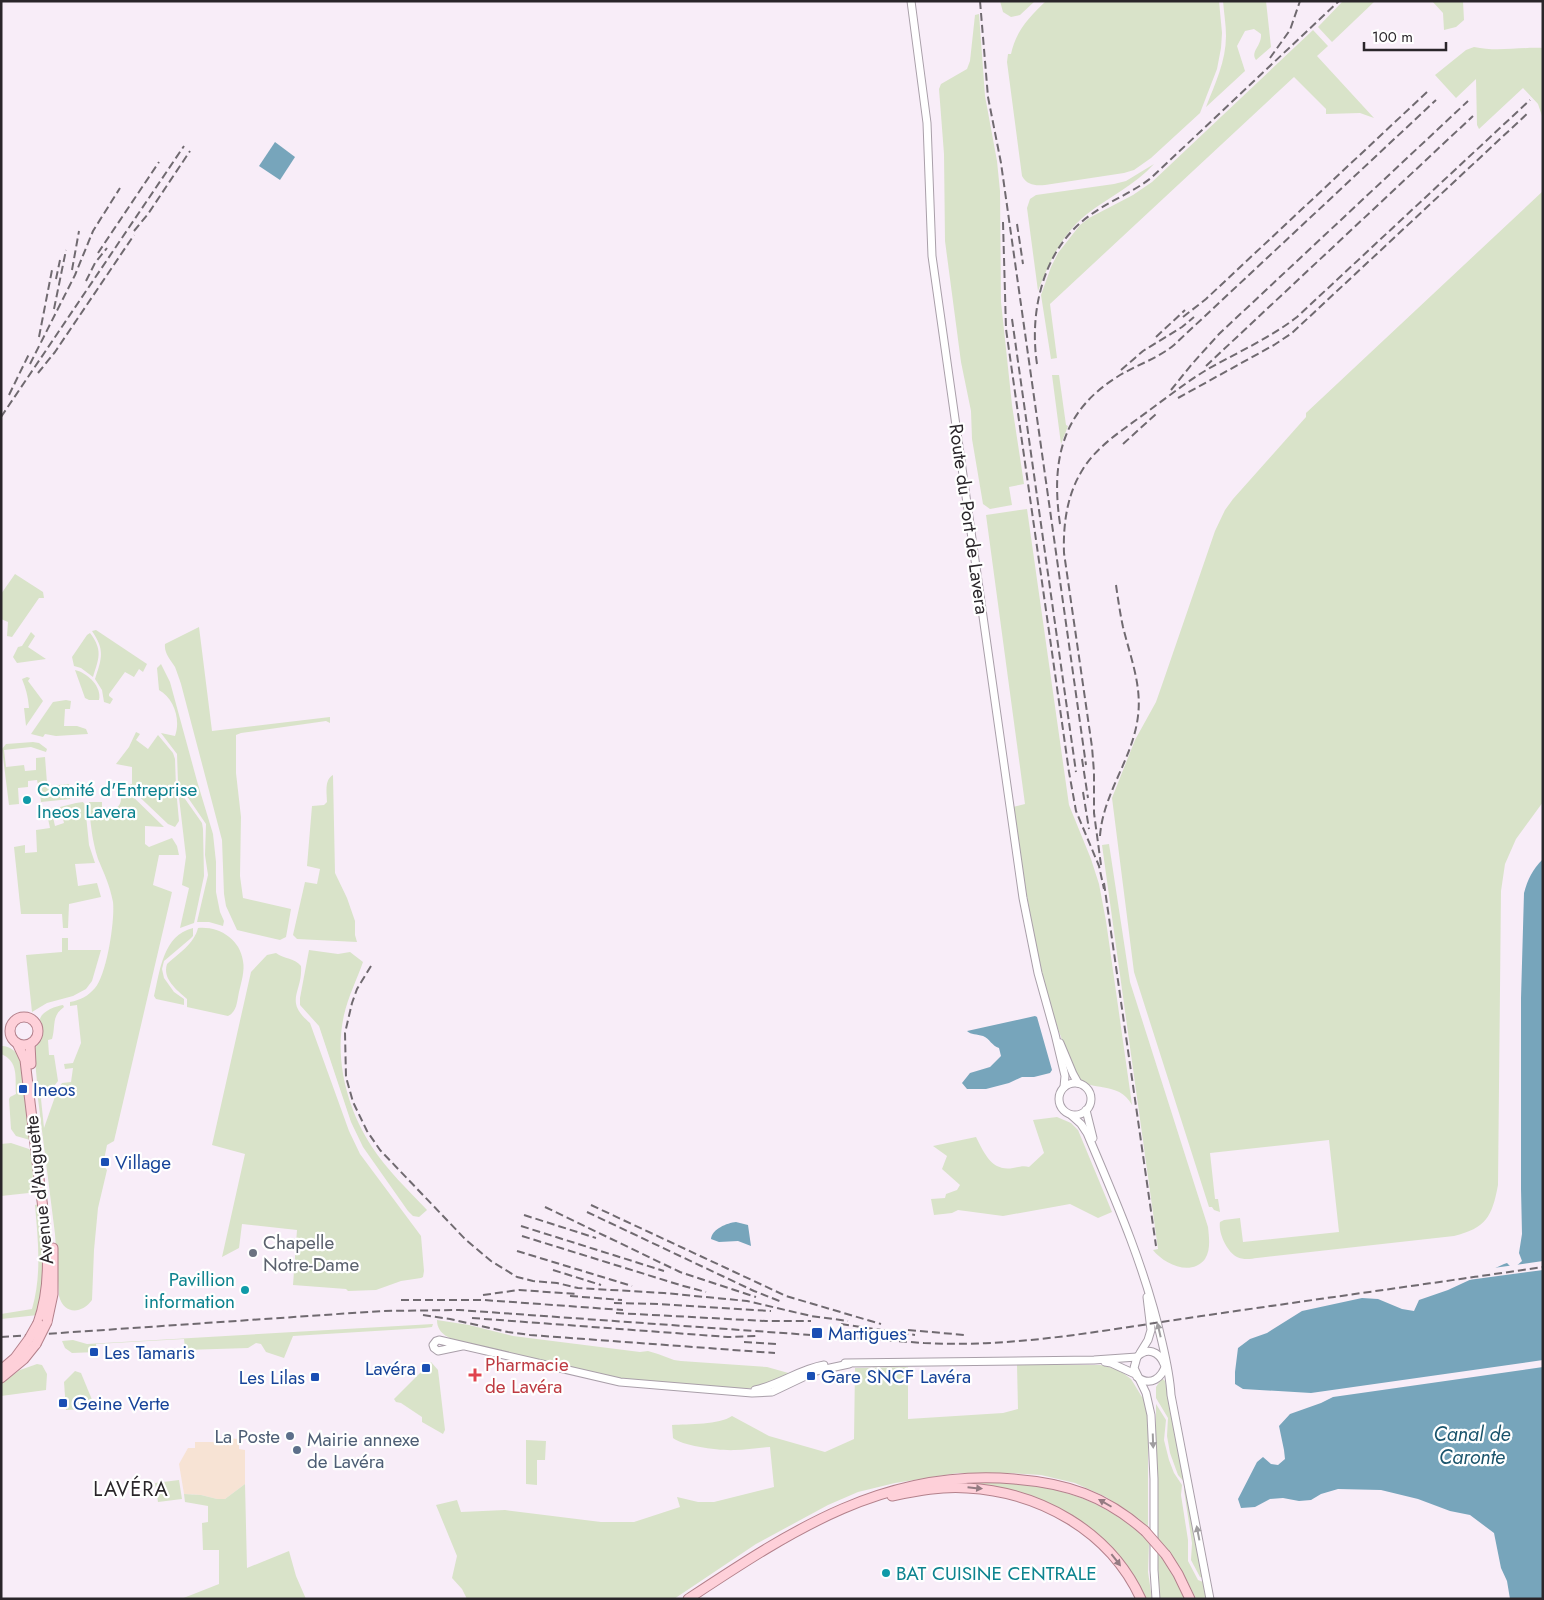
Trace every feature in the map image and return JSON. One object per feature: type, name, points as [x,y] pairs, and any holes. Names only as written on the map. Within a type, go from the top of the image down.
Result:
[{"type":"main road","points":[[24,1017],[34,1021],[38,1030],[36,1038],[30,1044],[18,1045],[10,1037],[9,1030],[16,1019],[24,1017]]},
{"type":"main road","name":"Avenue d'Auguette","points":[[1,1370],[27,1348],[36,1344],[53,1294],[53,1252],[30,1044]]},
{"type":"main road","name":"Avenue d'Auguette","points":[[18,1045],[25,1060],[47,1242],[47,1284],[42,1322],[27,1348]]},
{"type":"main road","points":[[1,1378],[20,1363],[27,1348]]},
{"type":"main road","points":[[688,1599],[791,1533],[858,1502],[904,1487],[936,1481],[988,1477],[1060,1484],[1086,1493],[1121,1512],[1166,1555],[1190,1599]]},
{"type":"main road","points":[[858,1502],[921,1490],[951,1488],[986,1490],[1022,1497],[1069,1518],[1096,1539],[1119,1564],[1141,1599]]},
{"type":"street","name":"Route du Port de Lavera","points":[[911,1],[927,123],[932,256],[957,434],[1023,898],[1038,972],[1065,1076],[1064,1087]]},
{"type":"street","name":"Route du Port de Lavera","points":[[1055,1034],[1078,1083]]},
{"type":"street","points":[[1071,1115],[1076,1115],[1086,1110],[1091,1102],[1087,1089],[1078,1083],[1064,1087],[1059,1095],[1060,1104],[1064,1111],[1071,1115],[1087,1133],[1145,1279],[1156,1315],[1210,1599]]},
{"type":"street","points":[[1086,1110],[1102,1170]]},
{"type":"street","points":[[1145,1279],[1151,1330],[1148,1340],[1134,1362],[1136,1375],[1146,1393],[1152,1415],[1156,1599]]},
{"type":"street","points":[[442,1346],[462,1346],[620,1382],[767,1393],[816,1371],[849,1364],[1094,1360],[1138,1355],[1147,1351],[1155,1352],[1166,1365]]},
{"type":"street","points":[[1094,1360],[1111,1363],[1142,1380],[1154,1381],[1159,1378],[1166,1365]]},
{"type":"shaded area","points":[[226,1438],[239,1439],[239,1449],[245,1450],[245,1484],[225,1499],[184,1494],[179,1464],[188,1448],[195,1448],[195,1442],[220,1442],[220,1440],[226,1440]]},
{"type":"green space","points":[[1000,1],[1035,1],[1020,15],[1011,17],[1003,12]]},
{"type":"green space","points":[[1046,1],[1219,1],[1222,33],[1221,48],[1217,69],[1200,113],[1151,158],[1134,170],[1041,185],[1029,183],[1022,176],[1007,62],[1008,54],[1011,54],[1016,38],[1024,25]]},
{"type":"green space","points":[[1223,1],[1266,1],[1271,47],[1256,60],[1254,54],[1260,42],[1261,34],[1254,29],[1245,31],[1237,46],[1245,71],[1206,107],[1219,72],[1226,45]]},
{"type":"green space","points":[[1343,1],[1375,1],[1332,42],[1318,27]]},
{"type":"green space","points":[[1432,1],[1463,1],[1464,20],[1456,27],[1444,30],[1443,13]]},
{"type":"green space","points":[[979,14],[985,96],[997,161],[1000,191],[1001,302],[1012,405],[1024,484],[1009,487],[1012,505],[990,509],[983,504],[972,439],[971,411],[961,362],[945,241],[944,154],[939,89],[941,84],[967,69],[970,61],[975,15]]},
{"type":"green space","points":[[1313,30],[1328,46],[1317,56],[1374,118],[1360,113],[1326,114],[1326,109],[1294,77],[1050,304],[1057,358],[1051,359],[1041,295],[1058,253],[1080,225],[1152,182]]},
{"type":"green space","points":[[1474,47],[1500,49],[1543,48],[1543,119],[1538,104],[1523,88],[1479,129],[1477,125],[1476,79],[1456,98],[1435,75],[1466,50]]},
{"type":"green space","points":[[1154,164],[1130,185],[1087,214],[1070,230],[1057,249],[1038,291],[1027,208],[1030,199],[1036,195],[1126,181]]},
{"type":"green space","points":[[1543,191],[1543,802],[1516,839],[1505,864],[1501,891],[1498,1185],[1493,1205],[1486,1220],[1480,1225],[1465,1233],[1454,1236],[1252,1259],[1239,1258],[1233,1255],[1222,1237],[1220,1222],[1224,1220],[1240,1218],[1243,1242],[1339,1232],[1329,1140],[1210,1153],[1215,1199],[1218,1199],[1220,1212],[1209,1207],[1134,972],[1112,798],[1135,740],[1156,702],[1215,531],[1225,510],[1306,417],[1306,413]]},
{"type":"green space","points":[[1052,375],[1059,375],[1066,425],[1068,426],[1061,444]]},
{"type":"green space","points":[[1027,509],[1069,805],[1099,884],[1132,1105],[1119,1092],[1089,1084],[1077,1076],[1050,1005],[1038,956],[1029,906],[1013,807],[1025,804],[986,515]]},
{"type":"green space","points":[[15,574],[43,592],[44,598],[39,598],[12,637],[7,636],[8,622],[1,619],[1,594]]},
{"type":"green space","points":[[199,627],[212,731],[330,717],[330,723],[326,721],[236,735],[236,773],[241,817],[240,876],[243,898],[291,909],[286,937],[280,940],[237,930],[226,906],[222,840],[181,684],[175,667],[165,650],[165,644]]},
{"type":"green space","points":[[96,630],[147,664],[143,672],[139,669],[134,677],[125,672],[109,694],[113,699],[110,704],[104,702],[102,690],[95,679],[101,654],[101,649],[92,631]]},
{"type":"green space","points":[[31,632],[35,636],[28,647],[46,659],[17,663],[13,657],[18,647],[22,646]]},
{"type":"green space","points":[[90,633],[97,644],[99,654],[93,677],[81,668],[74,666],[72,657]]},
{"type":"green space","points":[[161,664],[170,682],[213,834],[216,862],[216,892],[224,921],[223,926],[209,922],[197,922],[208,875],[205,855],[206,824],[178,783],[177,754],[161,733],[175,736],[177,717],[169,698],[159,690],[157,668]]},
{"type":"green space","points":[[75,670],[85,674],[93,681],[98,690],[99,700],[85,698]]},
{"type":"green space","points":[[30,678],[28,681],[43,701],[26,726],[24,708],[29,708],[27,693],[22,679]]},
{"type":"green space","points":[[71,701],[70,709],[65,709],[64,726],[77,726],[86,729],[88,734],[56,736],[45,734],[43,737],[31,734],[53,702]]},
{"type":"green space","points":[[136,732],[140,734],[136,740],[148,749],[158,735],[173,753],[179,821],[175,827],[168,824],[127,785],[132,784],[132,767],[116,764],[129,747]]},
{"type":"green space","points":[[39,743],[47,749],[46,752],[31,747],[4,750],[6,767],[24,765],[25,771],[36,770],[36,758],[45,757],[47,783],[38,785],[37,780],[28,781],[28,787],[18,788],[19,804],[9,805],[2,749],[6,744]]},
{"type":"green space","points":[[333,775],[335,873],[355,921],[357,942],[297,939],[293,935],[305,882],[317,884],[320,869],[307,866],[312,806],[324,805],[327,802],[327,783]]},
{"type":"green space","points":[[69,784],[70,799],[41,802],[39,787]]},
{"type":"green space","points":[[124,788],[164,827],[145,826],[145,844],[149,847],[172,838],[177,846],[179,855],[159,855],[153,885],[172,892],[114,1141],[107,1145],[103,1165],[107,1170],[98,1208],[92,1300],[83,1308],[74,1310],[65,1307],[59,1296],[55,1234],[36,1083],[34,1049],[42,1036],[41,1016],[50,1009],[63,1005],[64,1007],[57,1014],[52,1039],[48,1040],[49,1055],[54,1055],[58,1081],[51,1090],[51,1088],[45,1089],[41,1099],[44,1128],[57,1091],[62,1083],[71,1082],[73,1068],[65,1069],[64,1064],[73,1063],[81,1043],[77,1005],[70,1006],[70,1002],[81,999],[95,988],[103,971],[111,933],[113,902],[109,885],[94,845],[89,802],[102,802],[102,811],[115,809],[120,804],[120,790]]},
{"type":"green space","points":[[178,789],[202,823],[204,876],[194,923],[180,928],[189,888],[182,885],[186,857]]},
{"type":"green space","points":[[83,802],[85,805],[89,845],[95,863],[75,864],[78,886],[97,883],[101,897],[69,904],[68,928],[63,928],[62,914],[21,914],[14,847],[25,845],[25,853],[37,852],[36,830],[50,828],[47,814],[52,813],[55,826],[64,823],[60,807]]},
{"type":"green space","points":[[1109,844],[1130,982],[1208,1227],[1209,1243],[1207,1255],[1205,1259],[1193,1267],[1185,1268],[1171,1264],[1153,1250],[1158,1249],[1102,845]]},
{"type":"green space","points":[[193,928],[193,936],[164,961],[162,969],[164,978],[174,992],[184,999],[184,1005],[156,999],[154,996],[158,976],[169,946],[183,932]]},
{"type":"green space","points":[[198,928],[213,929],[221,932],[233,940],[241,953],[243,965],[242,981],[235,1009],[228,1016],[187,1007],[187,999],[168,979],[167,964],[190,944]]},
{"type":"green space","points":[[62,938],[68,938],[68,950],[101,950],[92,981],[86,989],[73,996],[47,1003],[32,1012],[26,955],[62,952]]},
{"type":"green space","points":[[309,950],[338,954],[350,952],[363,962],[348,1002],[341,1032],[342,1066],[345,1083],[356,1117],[372,1147],[391,1172],[427,1210],[419,1217],[413,1216],[408,1211],[363,1147],[351,1122],[319,1026],[300,1005]]},
{"type":"green space","points":[[276,953],[296,961],[301,966],[296,996],[297,1008],[310,1023],[349,1131],[360,1154],[421,1236],[424,1271],[421,1278],[401,1281],[376,1290],[348,1291],[346,1289],[293,1285],[297,1230],[242,1224],[239,1248],[222,1257],[245,1154],[212,1145],[251,972],[267,955]]},
{"type":"green space","points":[[1,1046],[12,1049],[20,1057],[30,1140],[16,1136],[11,1129],[9,1099],[16,1094],[16,1076],[11,1061],[1,1054]]},
{"type":"green space","points":[[1057,1117],[1071,1123],[1078,1130],[1112,1212],[1098,1218],[1070,1204],[1003,1216],[958,1210],[952,1213],[934,1215],[931,1199],[945,1198],[946,1194],[957,1190],[960,1185],[942,1169],[947,1156],[933,1146],[976,1137],[986,1155],[999,1167],[1029,1167],[1044,1153],[1033,1120]]},
{"type":"green space","points":[[11,1143],[29,1149],[32,1152],[38,1192],[1,1196],[1,1144]]},
{"type":"green space","points":[[39,1204],[45,1274],[38,1315],[1,1319],[1,1314],[32,1309],[38,1270],[35,1205]]},
{"type":"green space","points":[[437,1320],[469,1325],[513,1336],[640,1352],[648,1351],[681,1361],[767,1367],[792,1374],[753,1388],[738,1389],[624,1380],[459,1341],[442,1333]]},
{"type":"green space","points":[[433,1324],[432,1327],[424,1328],[293,1336],[284,1358],[266,1352],[261,1344],[256,1343],[248,1348],[185,1350],[184,1339],[96,1344],[97,1352],[72,1353],[65,1348],[62,1341],[73,1340],[87,1344]]},
{"type":"green space","points":[[431,1362],[438,1370],[445,1430],[443,1434],[422,1422],[422,1417],[394,1399]]},
{"type":"green space","points":[[37,1364],[42,1365],[47,1374],[46,1390],[1,1396],[1,1383],[20,1370]]},
{"type":"green space","points":[[1017,1365],[1101,1365],[1123,1371],[1131,1379],[1142,1397],[1144,1396],[1148,1414],[1148,1529],[1139,1519],[1106,1497],[1075,1483],[1041,1475],[958,1473],[895,1483],[858,1492],[828,1505],[756,1544],[674,1599],[467,1599],[462,1589],[452,1578],[457,1556],[436,1505],[457,1500],[461,1512],[505,1510],[601,1522],[634,1522],[680,1507],[677,1497],[698,1502],[714,1502],[774,1487],[770,1447],[729,1450],[693,1446],[673,1438],[672,1425],[712,1423],[732,1416],[769,1436],[825,1452],[854,1439],[855,1368],[908,1367],[908,1419],[1003,1413],[1018,1409]]},
{"type":"green space","points":[[75,1371],[81,1373],[95,1407],[93,1409],[66,1410],[64,1382]]},
{"type":"green space","points":[[1162,1378],[1165,1381],[1185,1483],[1178,1475],[1170,1453],[1167,1436],[1168,1418],[1156,1398],[1156,1387]]},
{"type":"green space","points":[[1156,1404],[1166,1420],[1164,1440],[1169,1460],[1174,1473],[1182,1485],[1181,1495],[1188,1540],[1188,1561],[1198,1580],[1203,1582],[1206,1599],[1196,1599],[1180,1567],[1156,1537]]},
{"type":"green space","points":[[526,1440],[546,1441],[545,1460],[537,1460],[537,1485],[526,1484]]},
{"type":"green space","points":[[179,1480],[182,1499],[158,1502],[155,1483]]},
{"type":"green space","points":[[1000,1482],[1042,1487],[1080,1498],[1116,1515],[1132,1527],[1149,1542],[1148,1572],[1152,1599],[1145,1599],[1120,1560],[1060,1510],[967,1483]]},
{"type":"green space","points":[[245,1484],[247,1568],[289,1551],[296,1576],[306,1599],[181,1599],[219,1584],[219,1550],[203,1550],[202,1523],[208,1522],[208,1506],[185,1502],[184,1494],[225,1499]]},
{"type":"green space","points":[[1185,1488],[1203,1578],[1200,1577],[1191,1560],[1192,1543]]},
{"type":"green space","points":[[1157,1552],[1175,1575],[1186,1599],[1160,1599]]},
{"type":"water","points":[[275,142],[295,157],[280,180],[259,166]]},
{"type":"water","name":"Canal de Caronte","points":[[1543,859],[1543,1360],[1311,1393],[1243,1389],[1235,1384],[1238,1348],[1250,1339],[1267,1333],[1302,1311],[1362,1298],[1378,1299],[1402,1309],[1414,1311],[1419,1300],[1448,1290],[1507,1263],[1513,1269],[1522,1261],[1519,1253],[1522,1234],[1521,998],[1524,893],[1531,875]]},
{"type":"water","points":[[1037,1017],[1052,1070],[1050,1073],[1034,1077],[1022,1077],[1009,1083],[986,1089],[967,1089],[962,1083],[970,1073],[990,1067],[1001,1056],[999,1048],[985,1037],[967,1031]]},
{"type":"water","points":[[736,1222],[748,1225],[751,1246],[738,1241],[719,1242],[711,1239],[717,1229]]},
{"type":"water","name":"Canal de Caronte","points":[[1543,1367],[1543,1599],[1510,1599],[1494,1533],[1470,1515],[1450,1511],[1418,1499],[1381,1490],[1338,1489],[1321,1494],[1311,1500],[1270,1499],[1255,1507],[1241,1508],[1238,1499],[1257,1462],[1263,1457],[1271,1464],[1278,1465],[1285,1459],[1279,1426],[1290,1414],[1333,1397]]},
{"type":"pier","points":[[1543,1261],[1543,1270],[1461,1281],[1486,1269]]},
{"type":"railway","points":[[980,1],[988,97],[1001,163],[1086,765]]},
{"type":"railway","points":[[1270,58],[1290,30],[1300,1]]},
{"type":"railway","points":[[1037,364],[1035,323],[1043,282],[1050,263],[1060,246],[1073,230],[1089,216],[1151,178],[1339,1]]},
{"type":"railway","points":[[1183,317],[1206,299],[1427,92]]},
{"type":"railway","points":[[1060,524],[1057,480],[1059,459],[1064,440],[1083,406],[1098,391],[1117,377],[1174,345],[1436,100]]},
{"type":"railway","points":[[1101,865],[1094,813],[1092,747],[1064,553],[1067,509],[1073,489],[1083,469],[1094,454],[1107,442],[1181,387],[1208,369],[1287,325],[1297,317],[1530,100]]},
{"type":"railway","points":[[1171,390],[1219,334],[1468,101]]},
{"type":"railway","points":[[1178,398],[1274,345],[1292,333],[1529,112]]},
{"type":"railway","points":[[1206,366],[1473,116]]},
{"type":"railway","points":[[1,417],[184,146]]},
{"type":"railway","points":[[134,231],[148,214],[190,151]]},
{"type":"railway","points":[[98,253],[159,162]]},
{"type":"railway","points":[[30,364],[75,275],[93,231],[120,188]]},
{"type":"railway","points":[[1003,222],[1006,329],[1069,772],[1076,811],[1099,866],[1104,889]]},
{"type":"railway","points":[[1017,224],[1023,264]]},
{"type":"railway","points":[[72,270],[79,231]]},
{"type":"railway","points":[[38,373],[55,352],[134,235]]},
{"type":"railway","points":[[86,281],[95,263],[107,248]]},
{"type":"railway","points":[[54,309],[66,250]]},
{"type":"railway","points":[[56,279],[60,260]]},
{"type":"railway","points":[[39,337],[52,270]]},
{"type":"railway","points":[[1156,337],[1185,310]]},
{"type":"railway","points":[[1121,370],[1143,351],[1182,327],[1194,317]]},
{"type":"railway","points":[[1012,319],[1076,772]]},
{"type":"railway","points":[[9,395],[29,354]]},
{"type":"railway","points":[[1123,444],[1156,414]]},
{"type":"railway","points":[[1100,836],[1106,805],[1135,732],[1139,704],[1137,682],[1123,627],[1116,585]]},
{"type":"railway","points":[[1082,759],[1088,798]]},
{"type":"railway","points":[[1083,792],[1089,829]]},
{"type":"railway","points":[[1104,883],[1156,1246]]},
{"type":"railway","points":[[371,966],[357,989],[345,1033],[346,1077],[353,1102],[367,1131],[380,1150],[466,1240],[491,1261],[517,1277],[533,1281],[557,1283],[578,1288],[664,1293],[747,1301],[811,1316],[848,1321]]},
{"type":"railway","points":[[591,1205],[786,1296],[881,1324]]},
{"type":"railway","points":[[545,1207],[680,1272],[756,1297]]},
{"type":"railway","points":[[587,1212],[754,1291],[782,1302]]},
{"type":"railway","points":[[524,1215],[596,1238]]},
{"type":"railway","points":[[521,1226],[664,1271]]},
{"type":"railway","points":[[522,1236],[706,1292]]},
{"type":"railway","points":[[517,1251],[632,1286]]},
{"type":"railway","points":[[1,1337],[382,1311],[459,1310],[924,1343],[992,1343],[1060,1337],[1543,1267]]},
{"type":"railway","points":[[553,1270],[601,1285]]},
{"type":"railway","points":[[483,1295],[519,1290],[577,1294]]},
{"type":"railway","points":[[570,1296],[622,1300]]},
{"type":"railway","points":[[401,1300],[484,1300],[623,1310]]},
{"type":"railway","points":[[614,1303],[771,1311]]},
{"type":"railway","points":[[616,1313],[766,1321],[811,1321]]},
{"type":"railway","points":[[423,1315],[530,1335],[775,1353]]},
{"type":"railway","points":[[472,1318],[728,1337],[756,1336]]},
{"type":"railway","points":[[841,1324],[915,1335]]},
{"type":"railway","points":[[908,1330],[965,1335]]},
{"type":"railway","points":[[744,1342],[776,1344]]},
{"type":"place","name":"Comité d'Entreprise Ineos Lavera","points":[[27,800]]},
{"type":"place","name":"Ineos","points":[[23,1089]]},
{"type":"place","name":"Village","points":[[105,1162]]},
{"type":"place","name":"Chapelle Notre-Dame","points":[[253,1253]]},
{"type":"place","name":"Pavillion information","points":[[245,1290]]},
{"type":"place","name":"Martigues","points":[[817,1333]]},
{"type":"place","name":"Les Tamaris","points":[[94,1352]]},
{"type":"place","name":"Lavéra","points":[[426,1368]]},
{"type":"place","name":"Pharmacie de Lavéra","points":[[475,1375]]},
{"type":"place","name":"Gare SNCF Lavéra","points":[[811,1376]]},
{"type":"place","name":"Les Lilas","points":[[315,1377]]},
{"type":"place","name":"Geine Verte","points":[[63,1403]]},
{"type":"place","name":"La Poste","points":[[290,1436]]},
{"type":"place","name":"Mairie annexe de Lavéra","points":[[297,1450]]},
{"type":"place","name":"BAT CUISINE CENTRALE","points":[[886,1573]]},
{"type":"district","name":"LAVÉRA","points":[[131,1489]]}]
